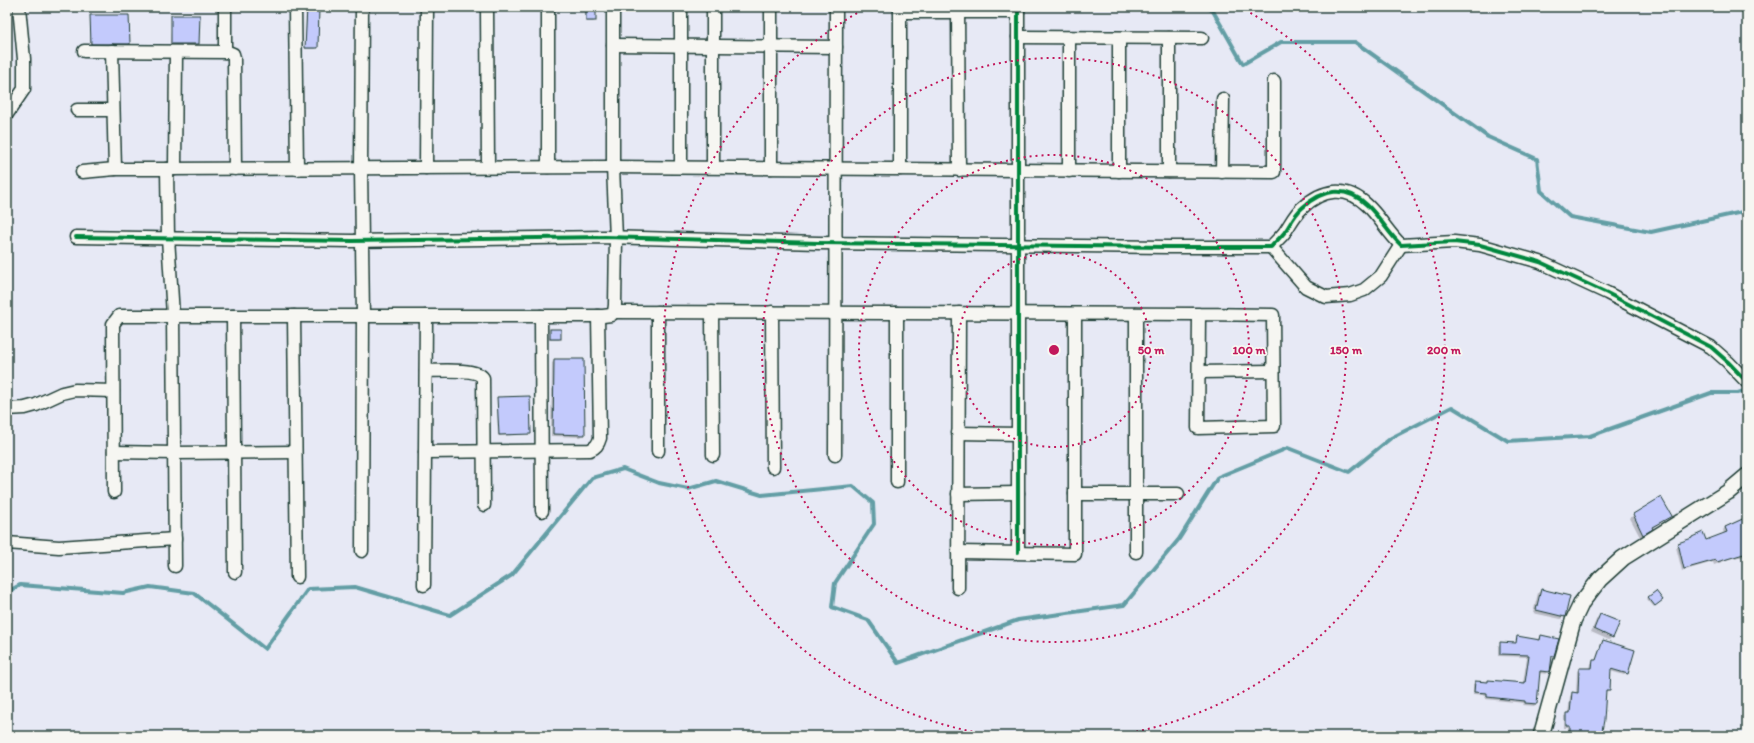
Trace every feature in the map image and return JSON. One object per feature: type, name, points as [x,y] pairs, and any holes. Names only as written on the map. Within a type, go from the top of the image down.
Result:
[{"type":"street","points":[[7,114],[24,89],[24,59],[19,7]]},
{"type":"street","points":[[225,7],[225,52]]},
{"type":"street","points":[[295,7],[297,169]]},
{"type":"street","points":[[362,7],[361,169],[364,316],[362,551]]},
{"type":"street","points":[[426,7],[426,168]]},
{"type":"street","points":[[487,7],[488,167]]},
{"type":"street","points":[[548,7],[548,167]]},
{"type":"street","points":[[613,7],[613,167],[616,238],[614,312]]},
{"type":"street","points":[[713,7],[713,168]]},
{"type":"street","points":[[771,7],[771,168]]},
{"type":"street","points":[[835,455],[836,7]]},
{"type":"street","points":[[681,8],[681,167]]},
{"type":"street","points":[[900,169],[900,9],[1018,10],[1018,552]]},
{"type":"street","points":[[958,10],[958,170]]},
{"type":"street","points":[[1018,37],[1202,38]]},
{"type":"street","points":[[1069,38],[1069,170]]},
{"type":"street","points":[[1119,38],[1119,171]]},
{"type":"street","points":[[1169,38],[1169,171]]},
{"type":"street","points":[[613,45],[836,47]]},
{"type":"street","points":[[84,51],[225,52],[233,54],[235,169]]},
{"type":"street","points":[[112,51],[114,170]]},
{"type":"street","points":[[175,566],[173,316],[168,238],[176,52]]},
{"type":"street","points":[[82,172],[171,169],[681,167],[1274,172],[1274,81]]},
{"type":"street","points":[[1222,172],[1223,100]]},
{"type":"street","points":[[77,110],[113,110]]},
{"type":"street","points":[[76,237],[362,241],[616,238],[1168,248],[1271,246],[1282,235],[1300,209],[1314,198],[1332,192],[1345,192],[1356,196],[1377,215],[1391,236],[1401,245],[1454,242],[1480,245],[1540,262],[1607,294],[1711,348],[1728,362],[1747,382]]},
{"type":"street","points":[[1271,246],[1306,287],[1326,297],[1350,295],[1364,290],[1381,276],[1401,245]]},
{"type":"street","points":[[114,492],[113,324],[119,316],[125,315],[598,316],[611,315],[614,312],[772,312],[836,313],[1199,314],[1273,315],[1274,426],[1198,428],[1199,314]]},
{"type":"street","points":[[658,312],[658,451]]},
{"type":"street","points":[[712,312],[712,455]]},
{"type":"street","points":[[772,312],[773,467]]},
{"type":"street","points":[[897,313],[897,482]]},
{"type":"street","points":[[958,588],[959,313]]},
{"type":"street","points":[[958,552],[1075,554],[1075,314]]},
{"type":"street","points":[[1136,314],[1136,552]]},
{"type":"street","points":[[232,316],[235,572]]},
{"type":"street","points":[[294,316],[297,577]]},
{"type":"street","points":[[424,585],[426,316]]},
{"type":"street","points":[[541,316],[542,511]]},
{"type":"street","points":[[425,452],[590,450],[598,445],[600,438],[598,316]]},
{"type":"street","points":[[426,371],[473,372],[482,375],[484,382],[484,505]]},
{"type":"street","points":[[1199,372],[1273,371]]},
{"type":"street","points":[[7,409],[24,408],[36,405],[62,393],[75,390],[113,391]]},
{"type":"street","points":[[958,433],[1018,434]]},
{"type":"street","points":[[114,452],[295,452]]},
{"type":"street","points":[[1541,736],[1572,621],[1582,602],[1600,578],[1623,558],[1728,492],[1747,476]]},
{"type":"street","points":[[958,494],[1018,493]]},
{"type":"street","points":[[1075,494],[1178,494]]},
{"type":"street","points":[[7,543],[59,547],[175,539]]},
{"type":"building","points":[[307,7],[319,7],[318,48],[305,48]]},
{"type":"building","points":[[586,7],[596,7],[596,21],[586,21]]},
{"type":"building","points":[[90,15],[129,15],[130,44],[91,44]]},
{"type":"building","points":[[171,15],[200,15],[199,44],[171,44]]},
{"type":"building","points":[[550,329],[561,329],[561,339],[550,339]]},
{"type":"building","points":[[554,359],[584,359],[585,435],[553,434]]},
{"type":"building","points":[[530,396],[531,434],[499,435],[497,397]]},
{"type":"building","points":[[1661,497],[1672,516],[1652,527],[1653,529],[1643,535],[1633,514]]},
{"type":"building","points":[[1747,517],[1747,553],[1717,562],[1716,560],[1684,569],[1678,543],[1703,532],[1706,540],[1727,532],[1725,527]]},
{"type":"building","points":[[1541,589],[1570,596],[1565,617],[1536,610]]},
{"type":"building","points":[[1656,591],[1663,600],[1655,606],[1648,597]]},
{"type":"building","points":[[1600,614],[1620,622],[1613,638],[1594,629]]},
{"type":"building","points":[[1541,635],[1559,639],[1554,656],[1552,656],[1550,672],[1540,671],[1537,704],[1525,703],[1525,701],[1487,697],[1487,693],[1474,692],[1475,681],[1488,682],[1488,680],[1525,683],[1529,655],[1500,654],[1500,642],[1516,643],[1517,636],[1540,640]]},
{"type":"building","points":[[1603,640],[1635,650],[1628,674],[1611,669],[1610,690],[1606,690],[1604,720],[1601,736],[1570,736],[1570,726],[1566,726],[1566,713],[1570,713],[1572,692],[1578,693],[1579,668],[1592,668],[1593,660],[1596,660]]},
{"type":"waterway","points":[[1207,7],[1213,11],[1243,64],[1281,42],[1355,42],[1488,137],[1537,159],[1541,191],[1570,217],[1651,232],[1747,211]]},
{"type":"waterway","points":[[7,592],[20,585],[123,593],[150,587],[194,593],[265,649],[308,589],[355,587],[450,615],[512,575],[592,478],[623,469],[659,483],[688,489],[716,481],[762,495],[853,486],[873,503],[874,524],[835,583],[832,607],[868,620],[898,663],[1018,620],[1124,605],[1179,539],[1218,477],[1288,448],[1349,472],[1391,438],[1452,407],[1508,441],[1590,436],[1711,393],[1738,393],[1747,390]]},
{"type":"cycle path","points":[[1018,7],[1018,552]]},
{"type":"cycle path","points":[[76,237],[352,241],[605,237],[818,243],[1271,247],[1284,233],[1299,211],[1310,202],[1326,193],[1342,192],[1351,194],[1367,205],[1401,245],[1454,242],[1480,245],[1540,262],[1607,293],[1711,347],[1747,382]]}]
